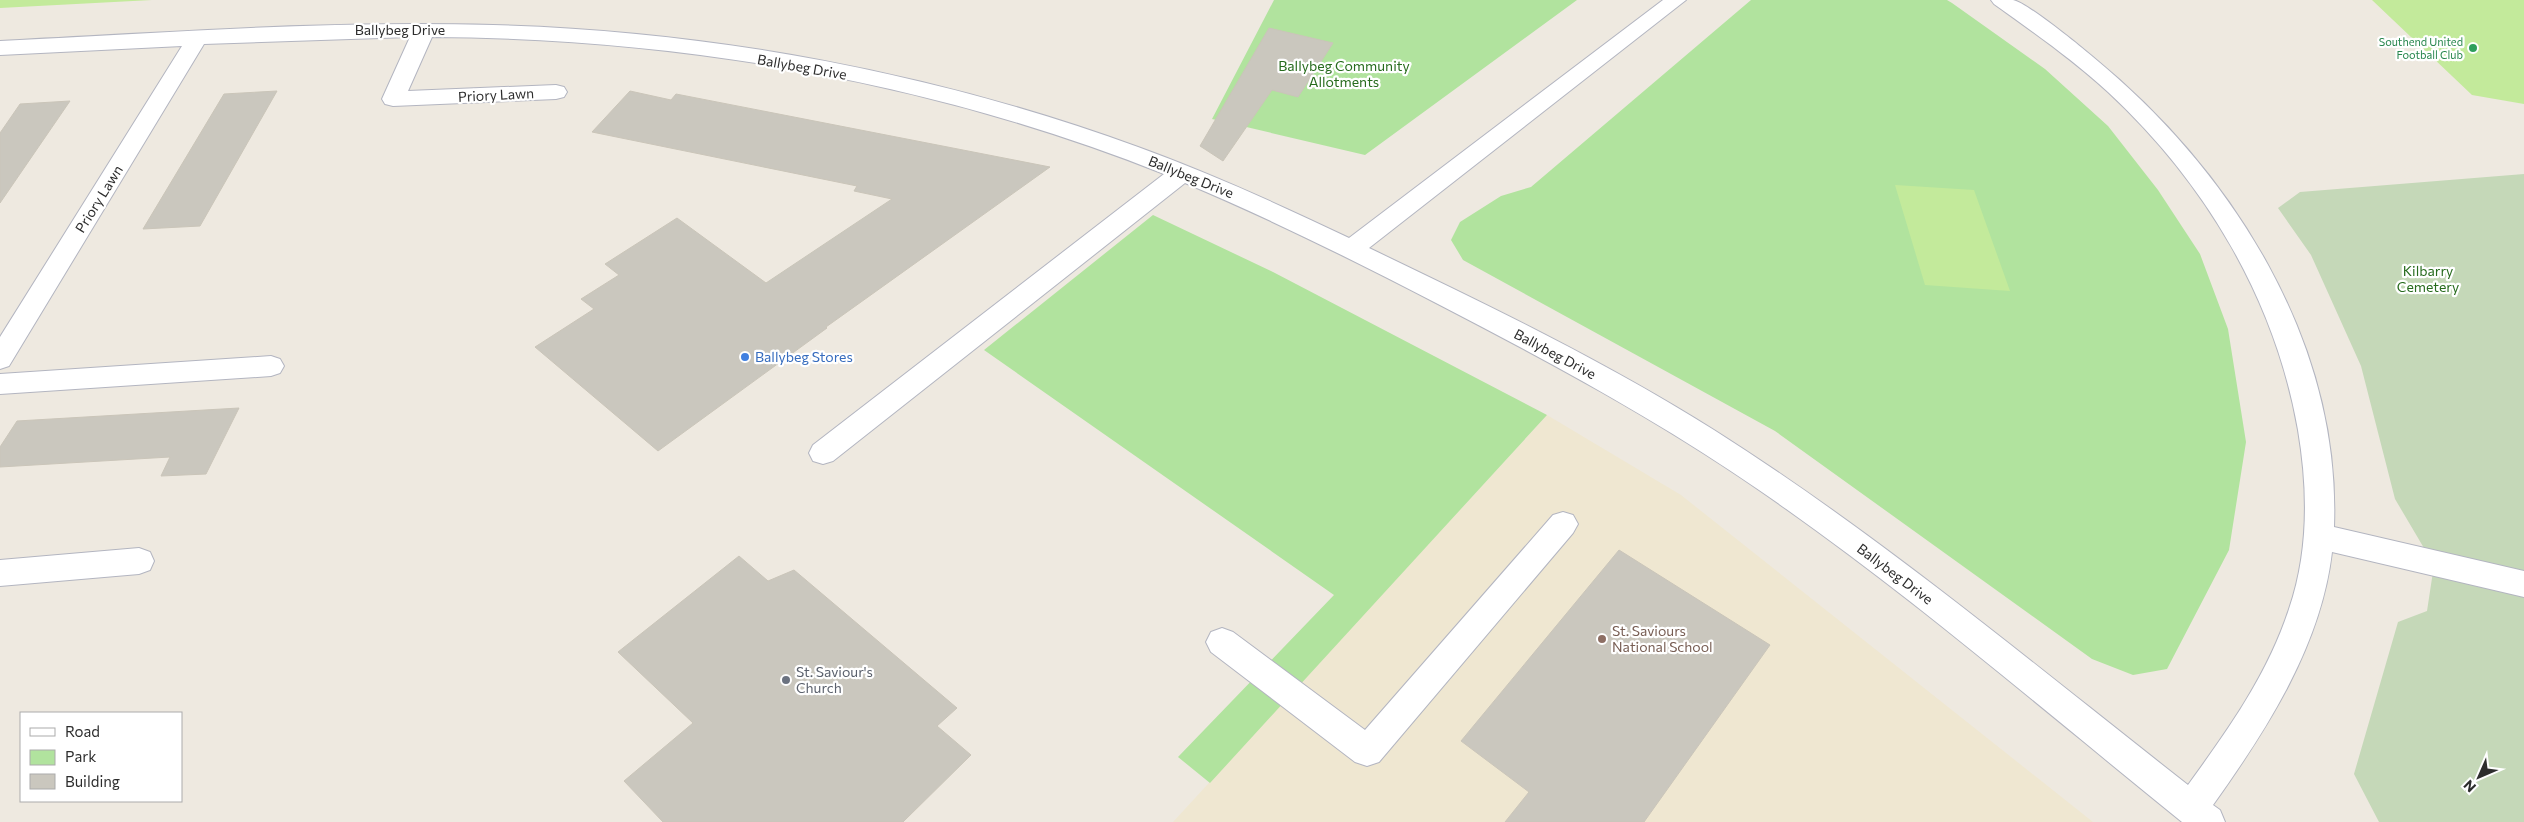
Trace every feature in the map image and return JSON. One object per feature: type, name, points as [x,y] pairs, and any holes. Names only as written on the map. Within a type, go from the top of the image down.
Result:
[{"type":"street","points":[[1351,248],[1676,0]]},
{"type":"street","points":[[2001,0],[2075,52],[2137,107],[2172,143],[2199,177],[2246,246],[2270,292],[2290,341],[2308,406],[2315,440],[2320,486],[2319,536],[2306,607],[2291,646],[2200,815]]},
{"type":"street","name":"Priory Lawn","points":[[424,30],[394,99],[556,92]]},
{"type":"street","name":"Ballybeg Drive","points":[[0,48],[333,31],[482,31],[582,37],[681,48],[837,72],[914,88],[1001,110],[1119,149],[1182,173],[1351,248],[1578,366],[1706,440],[1845,536],[1945,611],[2200,815]]},
{"type":"street","name":"Priory Lawn","points":[[0,359],[197,38]]},
{"type":"street","points":[[823,453],[1182,173]]},
{"type":"street","points":[[0,384],[271,366]]},
{"type":"street","points":[[1222,642],[1367,751],[1564,524]]},
{"type":"street","points":[[2319,536],[2392,556],[2524,584]]},
{"type":"street","points":[[0,573],[139,561]]},
{"type":"shaded area","name":"St. Saviours National School","points":[[1547,415],[1681,495],[2093,822],[1173,822]]},
{"type":"green space","points":[[0,0],[152,0],[0,8]]},
{"type":"green space","name":"Ballybeg Community Allotments","points":[[1274,0],[1577,0],[1365,155],[1212,119]]},
{"type":"green space","points":[[1751,0],[1947,0],[2045,69],[2108,126],[2158,190],[2200,254],[2228,329],[2246,442],[2229,550],[2167,669],[2133,675],[2092,659],[1775,431],[1463,260],[1451,240],[1460,222],[1501,196],[1531,187]]},
{"type":"green space","name":"Southend United Football Club","points":[[2372,0],[2524,0],[2524,104],[2472,95]]},
{"type":"green space","name":"Kilbarry Cemetery","points":[[2524,174],[2524,822],[2379,822],[2354,774],[2398,622],[2427,611],[2434,565],[2395,499],[2361,366],[2311,255],[2278,208],[2300,192]]},
{"type":"green space","points":[[1895,185],[1974,190],[2010,291],[1925,285]]},
{"type":"green space","points":[[1153,215],[1273,272],[1547,415],[1210,783],[1178,757],[1334,595],[984,350]]},
{"type":"building","points":[[1269,28],[1333,43],[1298,97],[1272,90],[1223,161],[1200,146]]},
{"type":"building","points":[[277,91],[200,226],[143,229],[224,94]]},
{"type":"building","points":[[630,91],[671,100],[676,94],[1050,167],[826,327],[658,451],[535,347],[594,309],[581,299],[619,275],[605,264],[677,218],[766,283],[892,199],[854,191],[857,186],[592,132]]},
{"type":"building","points":[[70,101],[0,203],[0,133],[20,104]]},
{"type":"building","points":[[239,408],[206,474],[161,476],[170,457],[0,467],[0,447],[17,421]]},
{"type":"building","points":[[1619,550],[1770,645],[1644,822],[1505,822],[1529,792],[1461,741]]},
{"type":"building","name":"St. Saviour's Church","points":[[739,556],[768,581],[794,570],[957,708],[937,726],[971,755],[903,822],[663,822],[624,781],[693,723],[618,652]]},
{"type":"place","name":"Southend United Football Club","points":[[2473,48]]},
{"type":"place","name":"Ballybeg Stores","points":[[745,357]]},
{"type":"place","name":"St. Saviours National School","points":[[1602,639]]},
{"type":"place","name":"St. Saviour's Church","points":[[786,680]]}]
